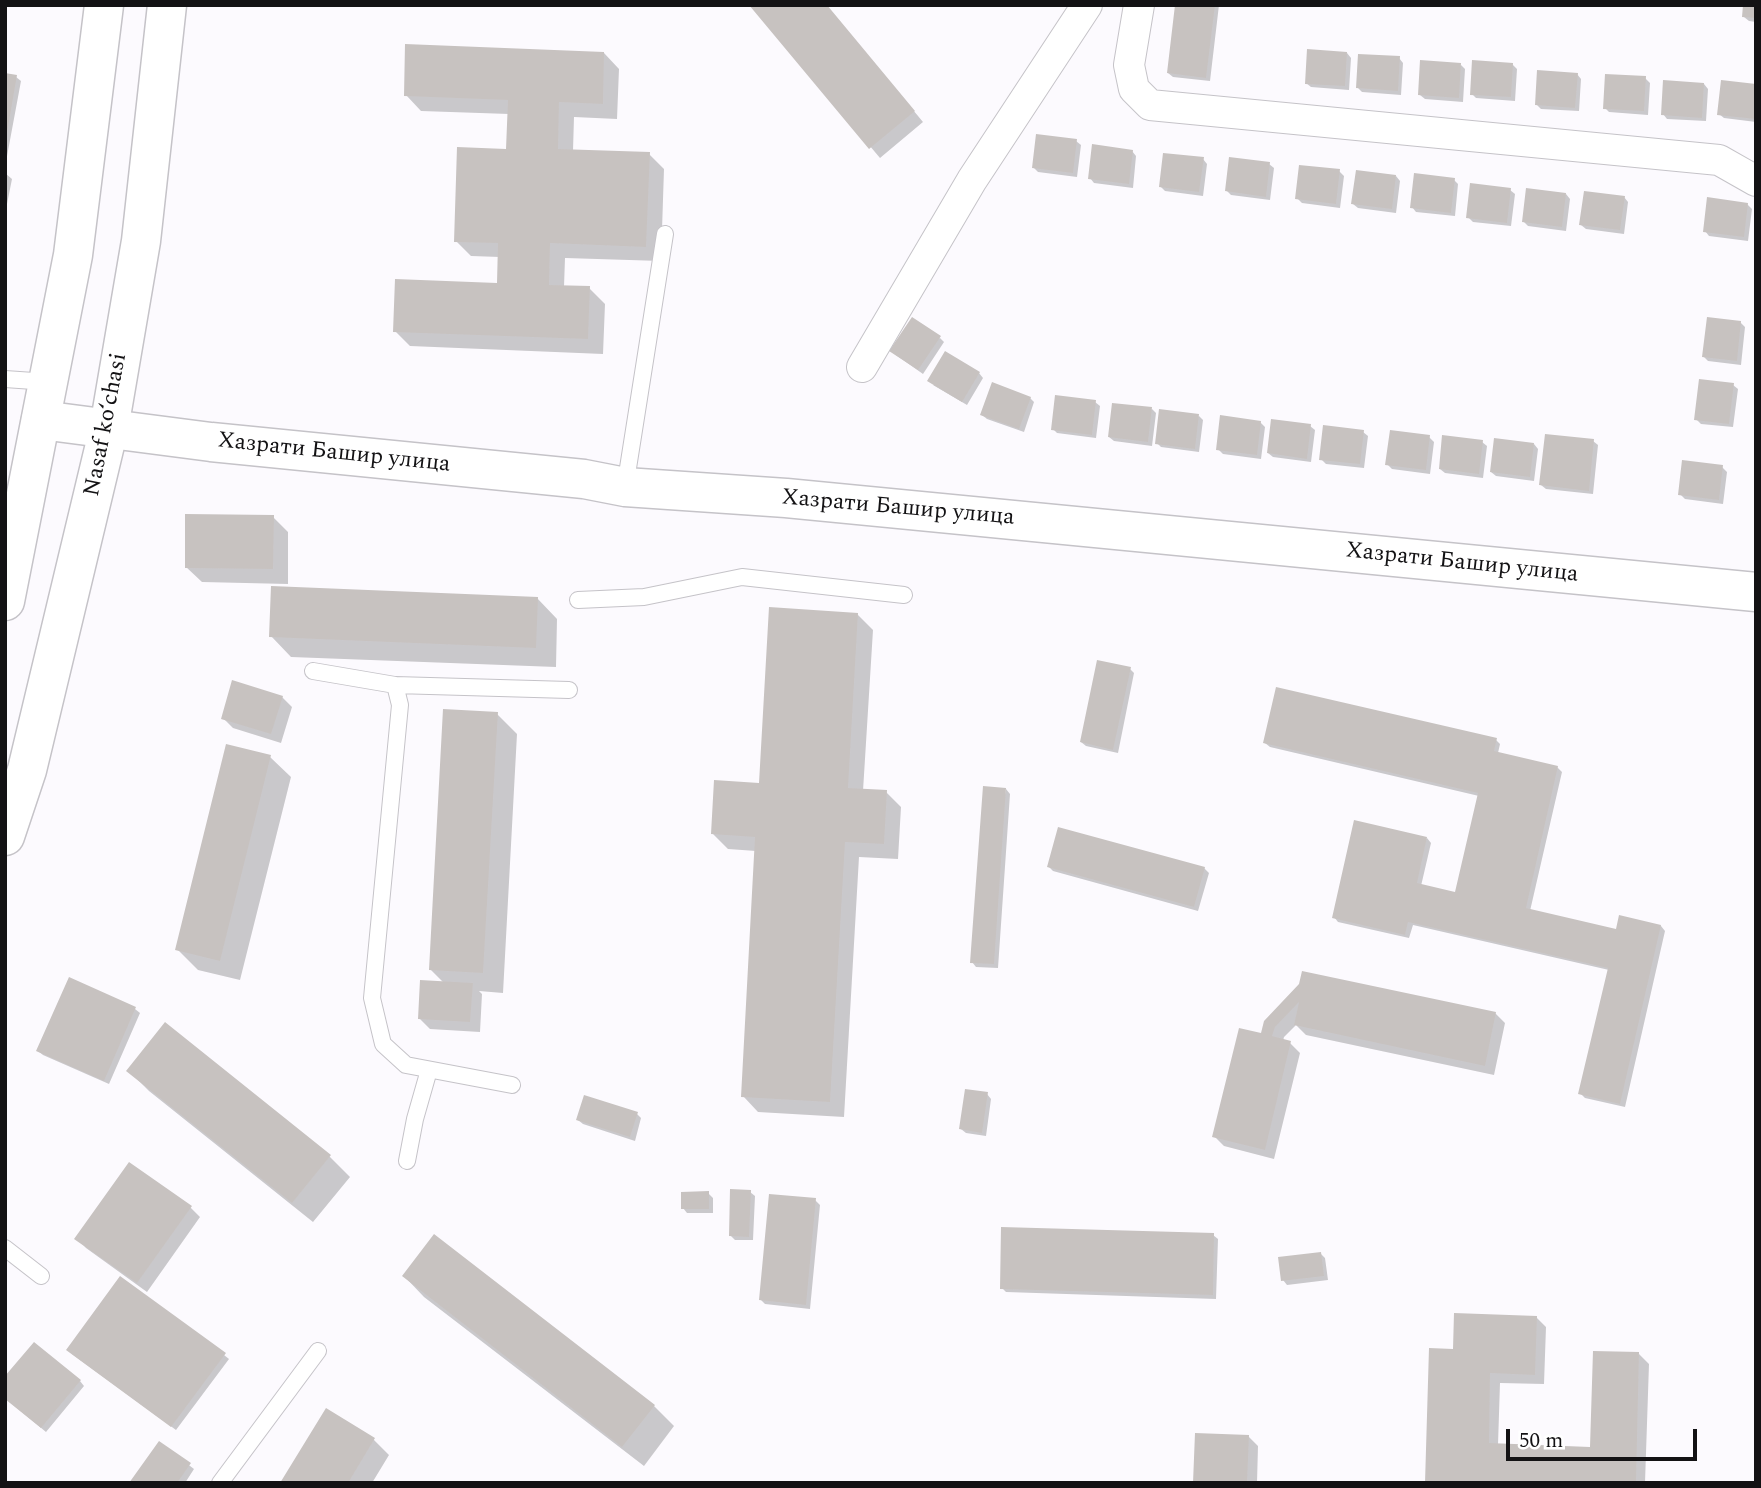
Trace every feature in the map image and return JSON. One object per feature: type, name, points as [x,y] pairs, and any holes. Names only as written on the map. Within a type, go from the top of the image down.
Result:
[{"type":"street","points":[[5,601],[73,255],[104,5]]},
{"type":"street","name":"Nasaf ko‘chasi","points":[[5,836],[27,771],[109,428],[141,240],[167,5]]},
{"type":"street","points":[[862,367],[972,180],[1087,5]]},
{"type":"street","points":[[1139,5],[1129,65],[1134,89],[1150,105],[1719,160],[1756,181]]},
{"type":"street","name":"Хазрати Башир улица","points":[[41,420],[211,442],[584,479],[625,487],[786,498],[1756,592]]},
{"type":"lane","points":[[625,487],[665,234]]},
{"type":"lane","points":[[5,379],[48,382]]},
{"type":"lane","points":[[578,600],[645,597],[742,577],[904,595]]},
{"type":"lane","points":[[313,671],[395,685],[569,690]]},
{"type":"lane","points":[[395,685],[400,705],[372,998],[383,1044],[405,1065],[512,1086]]},
{"type":"lane","points":[[407,1161],[429,1070]]},
{"type":"lane","points":[[5,1248],[41,1276]]},
{"type":"lane","points":[[220,1483],[318,1351]]},
{"type":"building","points":[[749,5],[827,5],[915,111],[869,149]]},
{"type":"building","points":[[1175,5],[1215,5],[1206,78],[1167,73]]},
{"type":"building","points":[[1743,5],[1756,5],[1756,18],[1742,17]]},
{"type":"building","points":[[405,44],[604,52],[603,104],[559,102],[558,149],[650,152],[646,247],[550,243],[549,285],[590,286],[588,339],[393,332],[395,279],[497,283],[498,243],[454,242],[457,147],[506,149],[508,100],[404,96]]},
{"type":"building","points":[[1307,49],[1347,52],[1345,86],[1305,84]]},
{"type":"building","points":[[1358,54],[1400,56],[1398,91],[1356,88]]},
{"type":"building","points":[[1420,60],[1461,63],[1459,98],[1418,95]]},
{"type":"building","points":[[1472,60],[1513,63],[1511,97],[1470,95]]},
{"type":"building","points":[[1537,70],[1578,73],[1575,108],[1535,105]]},
{"type":"building","points":[[5,73],[17,75],[7,133],[5,133]]},
{"type":"building","points":[[1605,74],[1646,76],[1644,111],[1603,109]]},
{"type":"building","points":[[1663,80],[1704,83],[1702,118],[1661,115]]},
{"type":"building","points":[[1721,80],[1756,84],[1756,119],[1717,115]]},
{"type":"building","points":[[1036,134],[1077,139],[1073,173],[1032,168]]},
{"type":"building","points":[[1092,144],[1133,150],[1129,184],[1088,179]]},
{"type":"building","points":[[1163,153],[1204,157],[1199,192],[1159,187]]},
{"type":"building","points":[[1229,157],[1270,162],[1266,197],[1225,191]]},
{"type":"building","points":[[1299,165],[1340,169],[1336,204],[1295,199]]},
{"type":"building","points":[[1356,170],[1396,175],[1392,209],[1351,204]]},
{"type":"building","points":[[1414,173],[1455,178],[1451,213],[1410,208]]},
{"type":"building","points":[[1470,183],[1511,188],[1507,223],[1466,218]]},
{"type":"building","points":[[1526,188],[1566,193],[1562,227],[1522,222]]},
{"type":"building","points":[[1584,191],[1625,196],[1620,230],[1579,225]]},
{"type":"building","points":[[1707,197],[1748,203],[1744,237],[1703,232]]},
{"type":"building","points":[[912,317],[941,336],[918,370],[889,351]]},
{"type":"building","points":[[1707,317],[1741,321],[1737,361],[1702,357]]},
{"type":"building","points":[[945,351],[980,372],[962,402],[927,381]]},
{"type":"building","points":[[1699,379],[1734,383],[1729,424],[1694,420]]},
{"type":"building","points":[[992,382],[1031,397],[1019,429],[980,415]]},
{"type":"building","points":[[1055,395],[1096,400],[1092,435],[1051,430]]},
{"type":"building","points":[[1112,403],[1152,407],[1148,442],[1108,437]]},
{"type":"building","points":[[1159,409],[1199,414],[1195,449],[1155,444]]},
{"type":"building","points":[[1220,415],[1261,421],[1257,455],[1216,450]]},
{"type":"building","points":[[1271,419],[1311,424],[1307,459],[1267,453]]},
{"type":"building","points":[[1323,425],[1364,430],[1360,464],[1319,460]]},
{"type":"building","points":[[1390,430],[1430,435],[1426,470],[1385,465]]},
{"type":"building","points":[[1545,434],[1594,439],[1589,491],[1539,485]]},
{"type":"building","points":[[1442,435],[1483,440],[1479,474],[1439,469]]},
{"type":"building","points":[[1494,438],[1534,443],[1530,477],[1490,472]]},
{"type":"building","points":[[1682,460],[1723,465],[1719,500],[1678,495]]},
{"type":"building","points":[[185,514],[274,515],[273,569],[185,568]]},
{"type":"building","points":[[271,586],[538,597],[536,648],[269,637]]},
{"type":"building","points":[[769,607],[858,613],[848,788],[887,790],[884,844],[845,842],[830,1102],[741,1097],[755,837],[711,834],[714,780],[759,783]]},
{"type":"building","points":[[1097,660],[1131,667],[1113,750],[1080,742]]},
{"type":"building","points":[[232,680],[283,696],[271,734],[221,719]]},
{"type":"building","points":[[1276,687],[1497,738],[1494,751],[1558,766],[1526,908],[1616,929],[1619,915],[1661,925],[1620,1104],[1578,1094],[1608,968],[1408,922],[1405,935],[1332,918],[1354,820],[1427,837],[1417,883],[1455,892],[1478,793],[1263,743]]},
{"type":"building","points":[[443,709],[498,712],[483,973],[429,970]]},
{"type":"building","points":[[226,744],[271,755],[220,961],[175,950]]},
{"type":"building","points":[[983,786],[1006,788],[994,964],[970,963]]},
{"type":"building","points":[[1058,827],[1205,867],[1194,907],[1047,867]]},
{"type":"building","points":[[1302,971],[1496,1012],[1485,1066],[1294,1025],[1299,1002],[1275,1027],[1272,1036],[1291,1041],[1265,1150],[1212,1137],[1239,1028],[1261,1033],[1264,1021],[1299,984]]},
{"type":"building","points":[[69,977],[136,1007],[104,1081],[36,1051]]},
{"type":"building","points":[[420,980],[473,983],[470,1022],[418,1019]]},
{"type":"building","points":[[165,1022],[331,1155],[292,1203],[126,1071]]},
{"type":"building","points":[[965,1089],[988,1092],[982,1133],[959,1129]]},
{"type":"building","points":[[584,1095],[638,1112],[630,1137],[576,1120]]},
{"type":"building","points":[[129,1162],[192,1206],[137,1283],[74,1239]]},
{"type":"building","points":[[730,1189],[751,1190],[749,1237],[729,1236]]},
{"type":"building","points":[[709,1191],[709,1209],[681,1209],[681,1192]]},
{"type":"building","points":[[769,1194],[816,1198],[806,1305],[759,1300]]},
{"type":"building","points":[[1001,1227],[1214,1233],[1213,1295],[1000,1289]]},
{"type":"building","points":[[434,1234],[655,1405],[622,1447],[402,1276]]},
{"type":"building","points":[[1321,1252],[1324,1276],[1281,1281],[1278,1257]]},
{"type":"building","points":[[120,1276],[226,1353],[171,1427],[66,1350]]},
{"type":"building","points":[[1454,1313],[1537,1316],[1535,1375],[1490,1373],[1489,1443],[1590,1447],[1593,1351],[1639,1352],[1636,1483],[1425,1483],[1429,1348],[1453,1349]]},
{"type":"building","points":[[34,1342],[81,1380],[41,1428],[5,1399],[5,1376]]},
{"type":"building","points":[[326,1408],[375,1438],[348,1483],[280,1483]]},
{"type":"building","points":[[1195,1433],[1249,1435],[1247,1483],[1193,1483]]},
{"type":"building","points":[[159,1441],[191,1463],[177,1483],[129,1483]]}]
